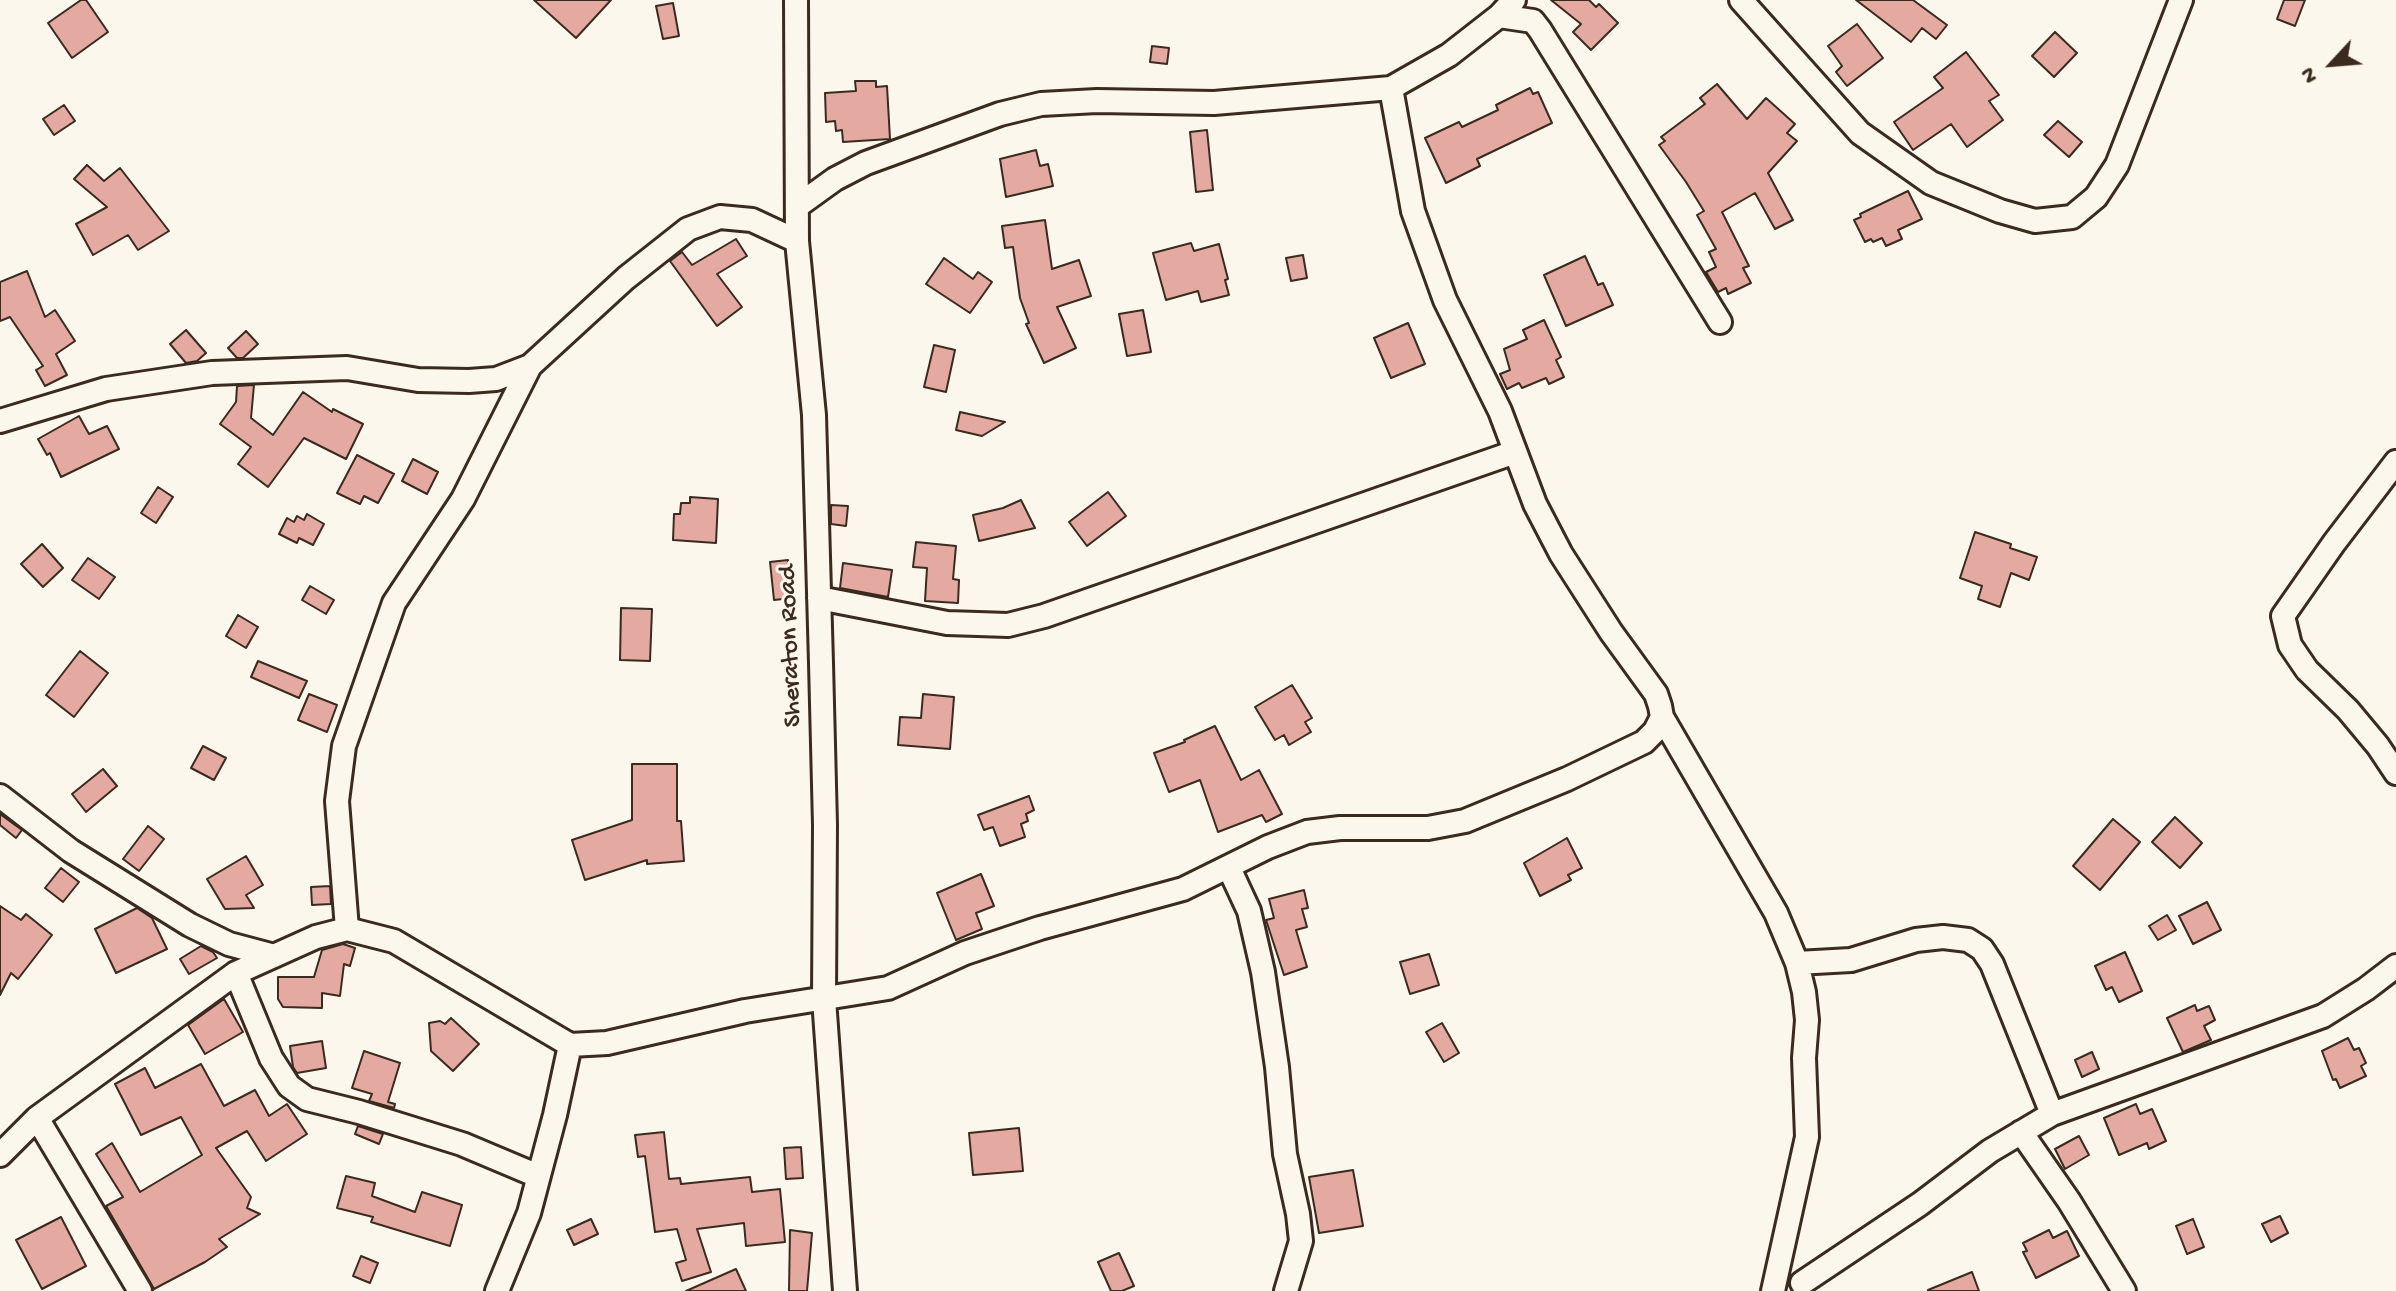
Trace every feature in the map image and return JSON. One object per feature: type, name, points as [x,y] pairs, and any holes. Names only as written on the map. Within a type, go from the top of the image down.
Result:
[{"type":"street","name":"Sheraton Road","points":[[796,0],[797,241],[814,415],[825,825],[824,999],[845,1291]]},
{"type":"street","points":[[1741,0],[1860,133],[1931,183],[2000,211],[2035,221],[2072,217],[2096,197],[2117,165],[2181,0]]},
{"type":"street","points":[[799,205],[835,179],[866,163],[1000,114],[1041,104],[1097,101],[1214,103],[1391,88],[1449,55],[1507,8],[1533,21],[1540,30],[1720,322]]},
{"type":"street","points":[[1391,88],[1407,180],[1424,246],[1445,300],[1500,411],[1535,504],[1561,554],[1611,632],[1656,694],[1662,717],[1750,864],[1776,913],[1797,963],[1807,1020],[1804,1058],[1807,1137],[1773,1291]]},
{"type":"street","points":[[347,929],[337,801],[344,746],[394,603],[463,499],[530,366],[626,278],[688,229],[720,217],[752,220],[797,241]]},
{"type":"street","points":[[0,421],[106,389],[212,373],[347,368],[418,380],[469,381],[496,379],[530,366]]},
{"type":"street","points":[[819,598],[947,623],[1008,625],[1044,616],[1515,452]]},
{"type":"street","points":[[2396,462],[2283,616],[2290,645],[2307,670],[2348,710],[2396,773]]},
{"type":"street","points":[[0,1155],[37,1118],[236,973],[316,937],[347,929],[394,941],[570,1045],[607,1043],[745,1011],[888,988],[965,953],[1040,928],[1183,889],[1268,847],[1307,832],[1340,828],[1428,828],[1465,821],[1567,779],[1644,742],[1655,731],[1662,717]]},
{"type":"street","points":[[0,796],[71,851],[190,925],[229,944],[274,956]]},
{"type":"street","points":[[1229,868],[1249,911],[1263,972],[1277,1067],[1285,1154],[1298,1214],[1301,1241],[1286,1291]]},
{"type":"street","points":[[1797,963],[1851,960],[1916,940],[1943,937],[1968,940],[1982,949],[1992,964],[2052,1114]]},
{"type":"street","points":[[1783,1252],[1805,1287],[2021,1132],[2052,1114],[2323,1016],[2396,966]]},
{"type":"street","points":[[236,973],[271,1058],[289,1086],[307,1099],[462,1144],[538,1176]]},
{"type":"street","points":[[497,1291],[529,1213],[570,1045]]},
{"type":"street","points":[[37,1118],[140,1291]]},
{"type":"street","points":[[2021,1132],[2069,1201],[2124,1291]]},
{"type":"building","points":[[81,0],[86,0],[108,32],[72,58],[48,23]]},
{"type":"building","points":[[534,0],[611,0],[576,38]]},
{"type":"building","points":[[1551,0],[1589,0],[1596,7],[1599,4],[1618,23],[1591,50],[1573,32],[1581,24]]},
{"type":"building","points":[[1856,0],[1913,0],[1947,25],[1936,39],[1922,28],[1911,42]]},
{"type":"building","points":[[2284,0],[2305,0],[2295,26],[2277,19]]},
{"type":"building","points":[[673,3],[679,36],[663,39],[656,6]]},
{"type":"building","points":[[1857,24],[1883,58],[1847,86],[1836,72],[1842,66],[1828,46]]},
{"type":"building","points":[[2055,32],[2077,53],[2054,77],[2032,56]]},
{"type":"building","points":[[1152,46],[1169,48],[1167,64],[1150,62]]},
{"type":"building","points":[[1966,52],[1999,95],[1989,101],[2003,120],[1967,147],[1951,124],[1913,150],[1894,122],[1943,88],[1934,77]]},
{"type":"building","points":[[855,81],[876,81],[876,87],[887,86],[890,139],[843,142],[842,130],[836,131],[835,121],[826,122],[825,93],[856,91]]},
{"type":"building","points":[[1717,84],[1747,119],[1766,98],[1795,124],[1787,133],[1797,141],[1768,173],[1793,220],[1775,229],[1755,193],[1722,212],[1749,266],[1743,268],[1751,283],[1728,294],[1726,288],[1718,292],[1706,272],[1716,267],[1709,252],[1716,249],[1697,215],[1704,211],[1659,145],[1665,141],[1661,137],[1705,104],[1700,98]]},
{"type":"building","points":[[1530,88],[1533,94],[1538,92],[1552,123],[1477,159],[1480,166],[1446,183],[1425,138],[1459,122],[1462,127],[1498,110],[1496,105]]},
{"type":"building","points":[[64,105],[75,121],[54,135],[43,119]]},
{"type":"building","points":[[2058,121],[2082,142],[2069,157],[2044,135]]},
{"type":"building","points":[[1207,130],[1213,190],[1196,192],[1190,132]]},
{"type":"building","points":[[1036,150],[1040,166],[1048,164],[1053,186],[1006,197],[1000,159]]},
{"type":"building","points":[[87,165],[104,181],[120,168],[169,231],[138,250],[128,235],[93,255],[76,224],[107,207],[74,179]]},
{"type":"building","points":[[1908,191],[1922,219],[1898,230],[1902,239],[1886,246],[1882,238],[1865,242],[1854,220],[1861,217],[1860,214]]},
{"type":"building","points":[[1045,220],[1052,269],[1079,260],[1091,296],[1057,307],[1076,348],[1044,363],[1026,324],[1029,323],[1020,298],[1013,247],[1005,248],[1002,226]]},
{"type":"building","points":[[736,239],[747,256],[717,274],[742,307],[717,326],[670,261],[682,252],[692,265]]},
{"type":"building","points":[[1191,243],[1194,251],[1219,244],[1229,295],[1201,302],[1198,291],[1166,300],[1153,253]]},
{"type":"building","points":[[1303,255],[1307,278],[1291,281],[1286,258]]},
{"type":"building","points":[[1585,256],[1598,285],[1603,283],[1613,305],[1566,326],[1544,275]]},
{"type":"building","points":[[944,258],[973,279],[978,272],[992,282],[970,313],[926,284]]},
{"type":"building","points":[[27,271],[45,317],[55,310],[75,341],[56,354],[67,375],[45,386],[36,370],[43,366],[10,317],[0,321],[0,282]]},
{"type":"building","points":[[1143,310],[1151,352],[1127,356],[1119,314]]},
{"type":"building","points":[[1544,320],[1561,357],[1556,360],[1564,377],[1549,384],[1546,378],[1522,388],[1519,383],[1507,389],[1500,374],[1510,370],[1504,349],[1527,339],[1523,330]]},
{"type":"building","points":[[1408,323],[1425,364],[1391,378],[1374,338]]},
{"type":"building","points":[[186,330],[206,353],[197,361],[186,363],[170,344]]},
{"type":"building","points":[[246,331],[258,344],[243,358],[237,358],[228,348]]},
{"type":"building","points":[[934,345],[955,350],[946,392],[924,387]]},
{"type":"building","points":[[254,385],[251,418],[273,435],[303,392],[332,412],[333,409],[363,424],[346,459],[304,438],[268,487],[238,464],[251,447],[220,424],[236,402],[237,386]]},
{"type":"building","points":[[960,412],[1005,422],[982,436],[956,430]]},
{"type":"building","points":[[79,416],[89,434],[107,426],[119,449],[61,477],[50,453],[47,455],[38,439]]},
{"type":"building","points":[[357,455],[394,474],[378,503],[364,496],[360,504],[337,493]]},
{"type":"building","points":[[413,459],[438,472],[427,494],[402,481]]},
{"type":"building","points":[[158,487],[173,497],[156,523],[141,513]]},
{"type":"building","points":[[1108,492],[1126,516],[1087,546],[1069,522]]},
{"type":"building","points":[[690,497],[718,499],[716,543],[673,540],[674,514],[680,514],[681,503],[690,503]]},
{"type":"building","points":[[1021,500],[1035,528],[979,541],[973,515]]},
{"type":"building","points":[[831,505],[848,506],[846,526],[831,524]]},
{"type":"building","points":[[307,514],[324,524],[313,545],[299,538],[297,543],[279,534],[287,518],[294,522],[297,516],[304,520]]},
{"type":"building","points":[[1975,532],[2037,557],[2029,580],[2011,573],[2000,607],[1978,599],[1982,586],[1960,578]]},
{"type":"building","points":[[916,542],[956,546],[953,579],[959,580],[958,603],[925,601],[927,568],[913,567]]},
{"type":"building","points":[[42,544],[63,568],[43,587],[21,564]]},
{"type":"building","points":[[88,558],[115,577],[99,599],[72,580]]},
{"type":"building","points":[[788,560],[792,598],[774,600],[770,562]]},
{"type":"building","points":[[843,563],[892,570],[888,597],[840,588]]},
{"type":"building","points":[[310,586],[334,600],[326,614],[302,600]]},
{"type":"building","points":[[621,608],[652,609],[650,661],[620,660]]},
{"type":"building","points":[[238,615],[258,627],[246,648],[226,636]]},
{"type":"building","points":[[80,651],[108,673],[74,717],[46,695]]},
{"type":"building","points":[[258,661],[307,681],[299,698],[251,677]]},
{"type":"building","points":[[1292,685],[1312,718],[1305,722],[1311,732],[1289,745],[1284,735],[1275,740],[1255,707]]},
{"type":"building","points":[[309,694],[337,705],[327,732],[298,720]]},
{"type":"building","points":[[923,694],[954,697],[950,749],[898,745],[900,717],[921,718]]},
{"type":"building","points":[[1215,726],[1241,780],[1259,770],[1282,814],[1266,822],[1262,815],[1218,832],[1200,780],[1169,792],[1154,753],[1185,742]]},
{"type":"building","points":[[203,746],[226,758],[214,780],[191,768]]},
{"type":"building","points":[[632,764],[677,764],[677,821],[681,821],[684,861],[647,864],[647,860],[585,880],[572,840],[632,820]]},
{"type":"building","points":[[103,769],[117,786],[86,812],[72,794]]},
{"type":"building","points":[[1029,796],[1034,810],[1026,814],[1028,821],[1021,824],[1025,837],[1000,846],[993,827],[984,830],[978,815]]},
{"type":"building","points":[[0,814],[22,830],[16,838],[0,825]]},
{"type":"building","points":[[2175,817],[2202,843],[2180,868],[2152,842]]},
{"type":"building","points":[[2113,819],[2140,842],[2100,890],[2073,866]]},
{"type":"building","points":[[148,826],[164,839],[139,871],[123,859]]},
{"type":"building","points":[[1567,838],[1582,868],[1568,875],[1571,880],[1540,896],[1524,863]]},
{"type":"building","points":[[246,856],[263,885],[246,895],[254,908],[225,909],[207,879]]},
{"type":"building","points":[[61,868],[79,882],[63,902],[45,888]]},
{"type":"building","points":[[981,874],[994,906],[976,913],[982,929],[956,940],[937,893]]},
{"type":"building","points":[[330,886],[331,904],[312,905],[311,887]]},
{"type":"building","points":[[1304,890],[1308,908],[1302,909],[1307,927],[1296,930],[1307,967],[1284,975],[1266,920],[1274,918],[1269,899]]},
{"type":"building","points":[[2207,902],[2221,930],[2193,944],[2179,916]]},
{"type":"building","points":[[0,906],[21,920],[26,914],[52,935],[18,979],[11,973],[0,995]]},
{"type":"building","points":[[137,908],[152,918],[167,949],[116,973],[95,929]]},
{"type":"building","points":[[2167,915],[2176,930],[2158,940],[2149,926]]},
{"type":"building","points":[[343,944],[355,948],[350,966],[344,964],[340,996],[322,993],[322,1008],[283,1007],[278,999],[278,977],[314,977],[322,950]]},
{"type":"building","points":[[201,946],[217,958],[189,974],[180,959]]},
{"type":"building","points":[[2125,952],[2142,991],[2119,1002],[2112,987],[2106,990],[2095,966]]},
{"type":"building","points":[[1429,954],[1439,985],[1410,994],[1400,962]]},
{"type":"building","points":[[224,999],[243,1032],[205,1054],[188,1025]]},
{"type":"building","points":[[2195,1005],[2197,1011],[2209,1006],[2215,1020],[2204,1026],[2211,1040],[2183,1052],[2167,1018]]},
{"type":"building","points":[[451,1018],[479,1044],[453,1071],[431,1051],[429,1023],[440,1021],[445,1024]]},
{"type":"building","points":[[1442,1023],[1459,1053],[1444,1062],[1426,1032]]},
{"type":"building","points":[[2348,1038],[2354,1050],[2359,1048],[2366,1063],[2361,1066],[2366,1076],[2340,1088],[2336,1079],[2333,1080],[2322,1051]]},
{"type":"building","points":[[322,1041],[326,1068],[297,1073],[290,1046]]},
{"type":"building","points":[[364,1051],[400,1063],[388,1102],[395,1104],[394,1108],[369,1101],[372,1094],[352,1088]]},
{"type":"building","points":[[2092,1052],[2099,1069],[2082,1077],[2075,1060]]},
{"type":"building","points":[[201,1064],[224,1106],[255,1090],[269,1116],[287,1104],[307,1134],[266,1161],[247,1131],[216,1148],[251,1197],[247,1208],[260,1214],[219,1239],[227,1247],[154,1289],[106,1206],[123,1197],[96,1154],[112,1143],[140,1192],[202,1155],[181,1117],[141,1135],[115,1084],[145,1068],[155,1088]]},
{"type":"building","points":[[2136,1104],[2140,1114],[2152,1109],[2166,1141],[2149,1149],[2147,1143],[2119,1155],[2104,1118]]},
{"type":"building","points":[[358,1126],[383,1134],[379,1144],[355,1134]]},
{"type":"building","points":[[1019,1128],[1023,1171],[973,1175],[969,1133]]},
{"type":"building","points":[[664,1132],[669,1179],[680,1178],[681,1184],[750,1177],[752,1192],[780,1189],[785,1242],[746,1246],[744,1223],[697,1229],[711,1272],[682,1281],[676,1263],[686,1260],[677,1229],[655,1232],[645,1156],[638,1157],[635,1135]]},
{"type":"building","points":[[2079,1136],[2089,1155],[2065,1169],[2055,1149]]},
{"type":"building","points":[[801,1147],[803,1178],[786,1179],[784,1148]]},
{"type":"building","points":[[1353,1170],[1363,1226],[1319,1233],[1309,1177]]},
{"type":"building","points":[[346,1176],[375,1183],[372,1196],[415,1212],[422,1192],[462,1205],[450,1246],[371,1222],[373,1217],[337,1208]]},
{"type":"building","points":[[2280,1216],[2288,1233],[2271,1242],[2262,1224]]},
{"type":"building","points":[[61,1217],[86,1266],[42,1289],[16,1240]]},
{"type":"building","points":[[591,1219],[598,1234],[574,1245],[567,1230]]},
{"type":"building","points":[[2193,1219],[2204,1247],[2187,1254],[2176,1226]]},
{"type":"building","points":[[790,1230],[812,1233],[807,1291],[789,1291]]},
{"type":"building","points":[[2049,1230],[2053,1238],[2067,1231],[2079,1256],[2036,1278],[2023,1252],[2027,1251],[2023,1243]]},
{"type":"building","points":[[1119,1253],[1134,1286],[1111,1291],[1098,1262]]},
{"type":"building","points":[[361,1256],[378,1263],[370,1283],[353,1276]]},
{"type":"building","points":[[736,1269],[746,1291],[686,1291]]},
{"type":"building","points":[[1972,1272],[1979,1291],[1928,1291],[1928,1290]]}]
